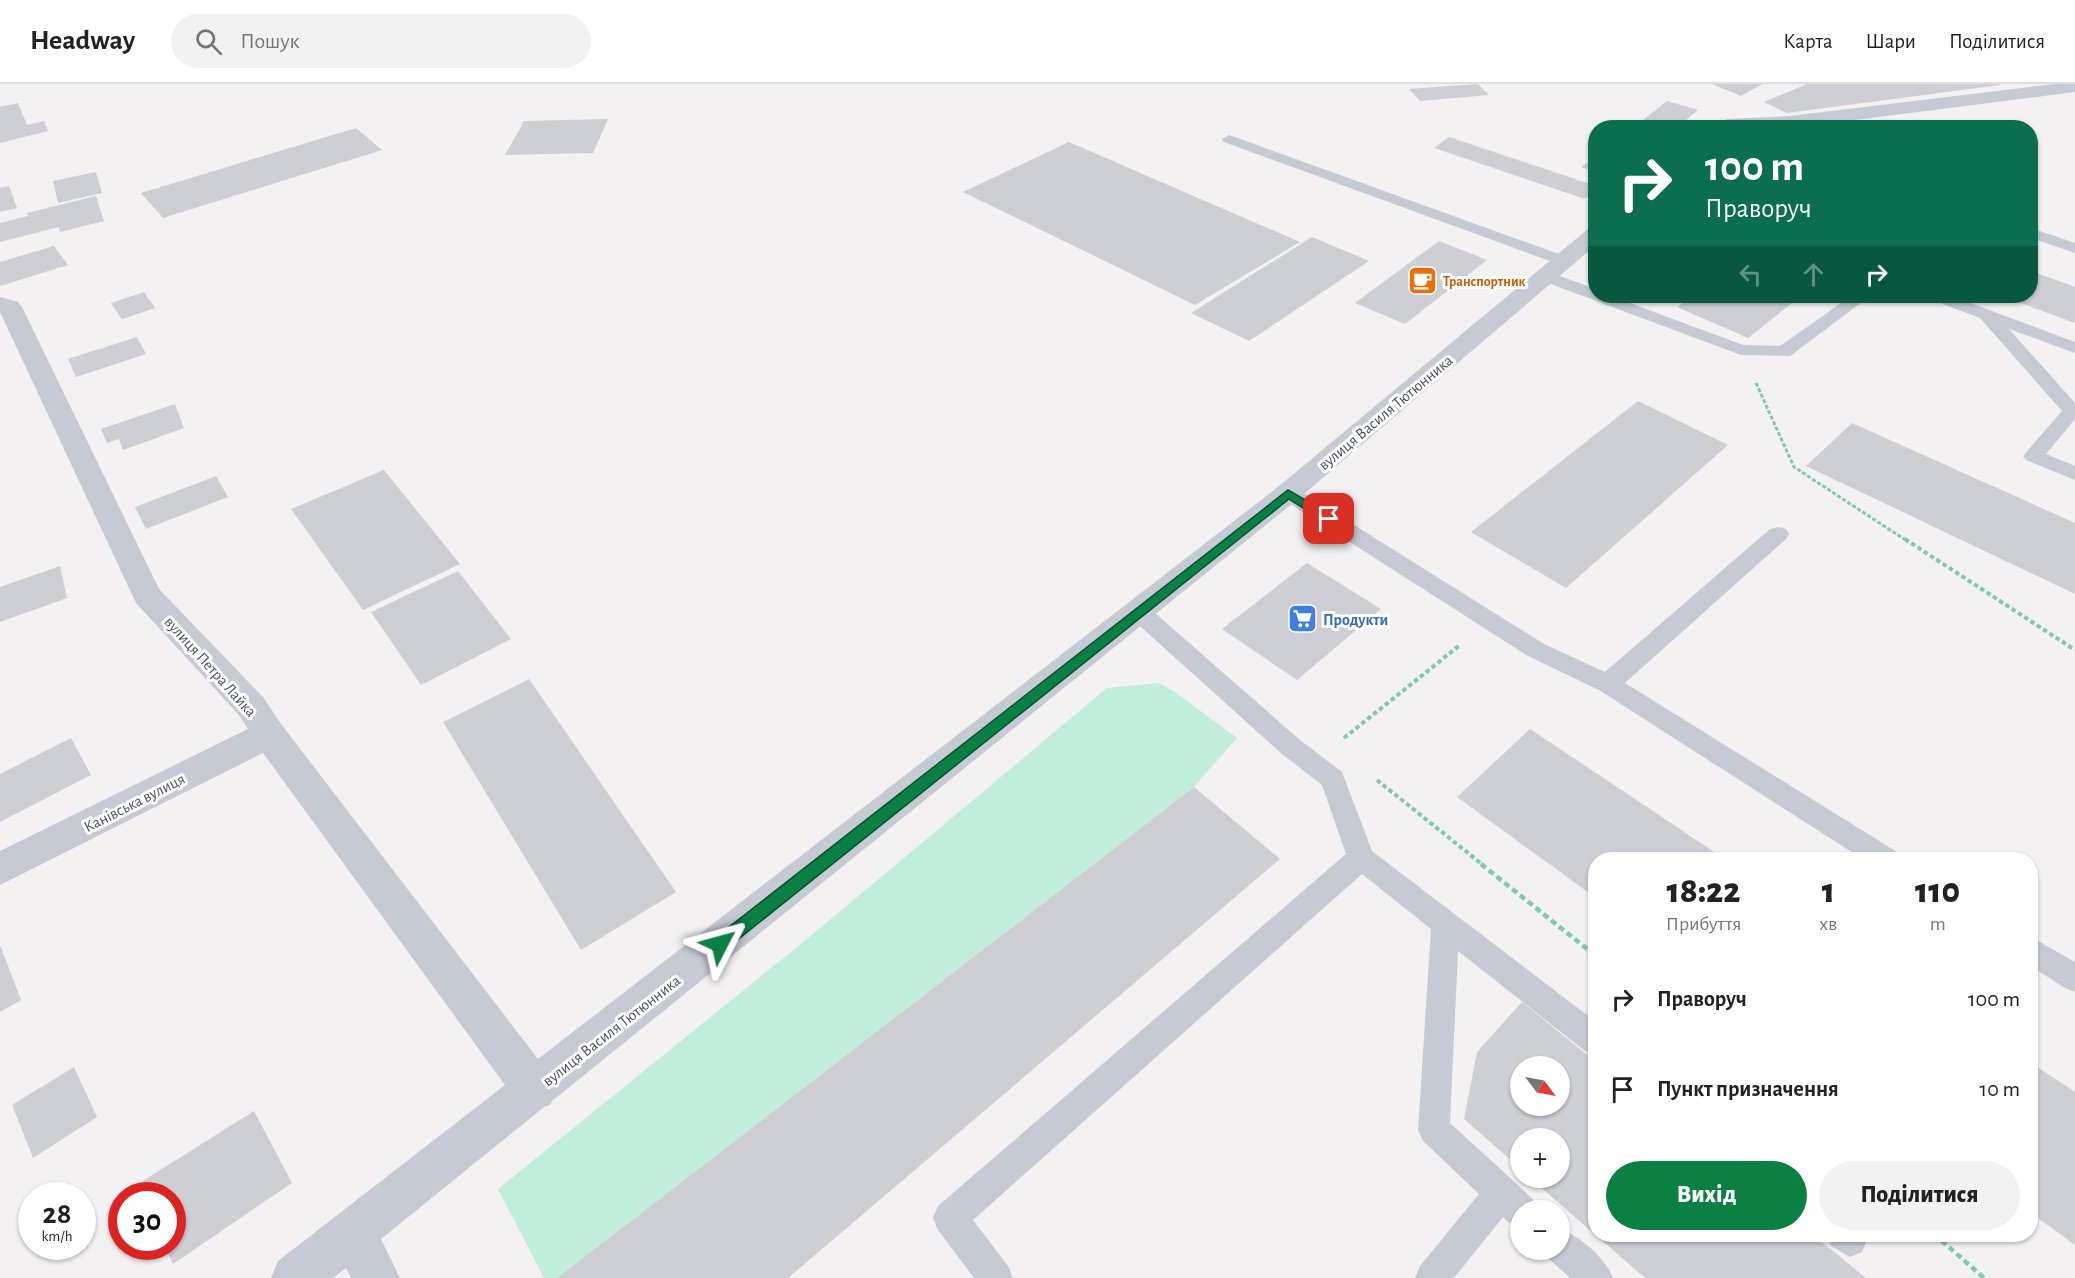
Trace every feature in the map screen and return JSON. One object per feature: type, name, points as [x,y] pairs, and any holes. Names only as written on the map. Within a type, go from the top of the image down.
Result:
[{"type":"street","points":[[1832,120],[2075,87]]},
{"type":"street","name":"вулиця Василя Тютюнника","points":[[295,1278],[1288,493],[1588,241]]},
{"type":"street","name":"вулиця Петра Лайка","points":[[0,304],[10,307],[147,595],[251,706],[269,734],[535,1090]]},
{"type":"street","name":"Канівська вулиця","points":[[0,869],[269,734]]},
{"type":"street","points":[[353,1233],[376,1278]]},
{"type":"lane","points":[[1229,139],[1555,269],[1588,289]]},
{"type":"lane","points":[[2038,236],[2075,248]]},
{"type":"lane","points":[[1618,303],[1741,350],[1785,352],[1852,303]]},
{"type":"lane","points":[[1957,303],[2075,348]]},
{"type":"lane","points":[[1986,314],[2072,411],[2033,456],[2075,474]]},
{"type":"lane","points":[[1288,493],[1536,650],[1608,684],[1874,852]]},
{"type":"lane","points":[[1608,684],[1778,534]]},
{"type":"lane","points":[[1139,612],[1291,747],[1333,779],[1361,858],[1588,1035]]},
{"type":"lane","points":[[996,1278],[950,1218],[1361,858]]},
{"type":"lane","points":[[1445,924],[1434,1130],[1510,1201]]},
{"type":"lane","points":[[2038,954],[2075,978]]},
{"type":"lane","points":[[1432,1278],[1510,1203]]},
{"type":"lane","points":[[1570,1255],[1596,1278]]},
{"type":"path","points":[[1741,350],[1794,467],[2075,650]]},
{"type":"path","points":[[1291,747],[1335,746],[1491,620]]},
{"type":"path","points":[[1372,776],[1588,950]]},
{"type":"path","points":[[1943,1242],[1984,1278]]},
{"type":"green space","points":[[1159,683],[1175,692],[1237,738],[1194,787],[557,1278],[544,1278],[498,1189],[802,943],[1107,688]]},
{"type":"building","points":[[1478,84],[1489,95],[1420,101],[1409,89]]},
{"type":"building","points":[[1712,84],[1763,84],[1741,96]]},
{"type":"building","points":[[1807,84],[2000,85],[1787,113],[1764,102]]},
{"type":"building","points":[[1667,101],[1698,110],[1686,120],[1643,120]]},
{"type":"building","points":[[18,103],[27,125],[44,121],[48,131],[0,143],[0,107]]},
{"type":"building","points":[[608,119],[593,153],[505,155],[524,121]]},
{"type":"building","points":[[356,128],[382,150],[163,218],[141,193]]},
{"type":"building","points":[[1449,137],[1588,183],[1588,197],[1585,199],[1434,148]]},
{"type":"building","points":[[1069,142],[1300,242],[1195,305],[963,192]]},
{"type":"building","points":[[1588,162],[1588,169],[1581,167]]},
{"type":"building","points":[[96,172],[102,193],[58,203],[53,181]]},
{"type":"building","points":[[9,186],[17,208],[0,212],[0,188]]},
{"type":"building","points":[[96,196],[104,221],[60,232],[59,227],[0,242],[0,223],[28,216],[27,213]]},
{"type":"building","points":[[1312,237],[1369,261],[1249,341],[1191,313]]},
{"type":"building","name":"Транспортник","points":[[1439,241],[1487,260],[1405,324],[1355,303]]},
{"type":"building","points":[[54,246],[68,265],[0,286],[0,262]]},
{"type":"building","points":[[2038,274],[2075,287],[2075,323],[2020,303],[2038,303]]},
{"type":"building","points":[[144,292],[155,308],[122,319],[111,303]]},
{"type":"building","points":[[1683,303],[1792,303],[1748,338],[1677,307]]},
{"type":"building","points":[[137,337],[146,354],[76,377],[68,359]]},
{"type":"building","points":[[1638,401],[1728,445],[1566,588],[1471,532]]},
{"type":"building","points":[[175,404],[184,428],[123,450],[119,439],[107,443],[101,429]]},
{"type":"building","points":[[1852,423],[2075,523],[2075,594],[1806,466]]},
{"type":"building","points":[[384,470],[460,564],[363,610],[291,509]]},
{"type":"building","points":[[216,476],[228,497],[146,529],[135,507]]},
{"type":"building","name":"Продукти","points":[[1307,563],[1381,609],[1297,680],[1222,629]]},
{"type":"building","points":[[60,566],[67,598],[0,622],[0,587]]},
{"type":"building","points":[[458,571],[511,639],[421,685],[371,612]]},
{"type":"building","points":[[529,679],[676,892],[581,950],[443,722]]},
{"type":"building","points":[[1530,729],[1714,852],[1588,852],[1588,892],[1457,797]]},
{"type":"building","points":[[71,738],[91,775],[0,822],[0,774]]},
{"type":"building","points":[[1194,787],[1280,859],[788,1278],[557,1278]]},
{"type":"building","points":[[0,945],[21,1000],[0,1012]]},
{"type":"building","points":[[1522,1002],[1588,1056],[1588,1228],[1570,1213],[1570,1200],[1555,1200],[1542,1188],[1570,1188],[1570,1128],[1510,1128],[1510,1159],[1464,1119],[1477,1052]]},
{"type":"building","points":[[74,1067],[97,1117],[33,1158],[12,1105]]},
{"type":"building","points":[[2038,1068],[2075,1092],[2075,1245],[2038,1218]]},
{"type":"building","points":[[254,1111],[292,1183],[186,1255],[186,1182],[141,1182]]},
{"type":"building","points":[[1604,1242],[1822,1242],[1866,1278],[1645,1278]]},
{"type":"place","name":"Транспортник","points":[[1422,281]]},
{"type":"place","name":"Продукти","points":[[1302,619]]},
{"type":"route","points":[[720,944],[1288,493],[1329,519]]}]
